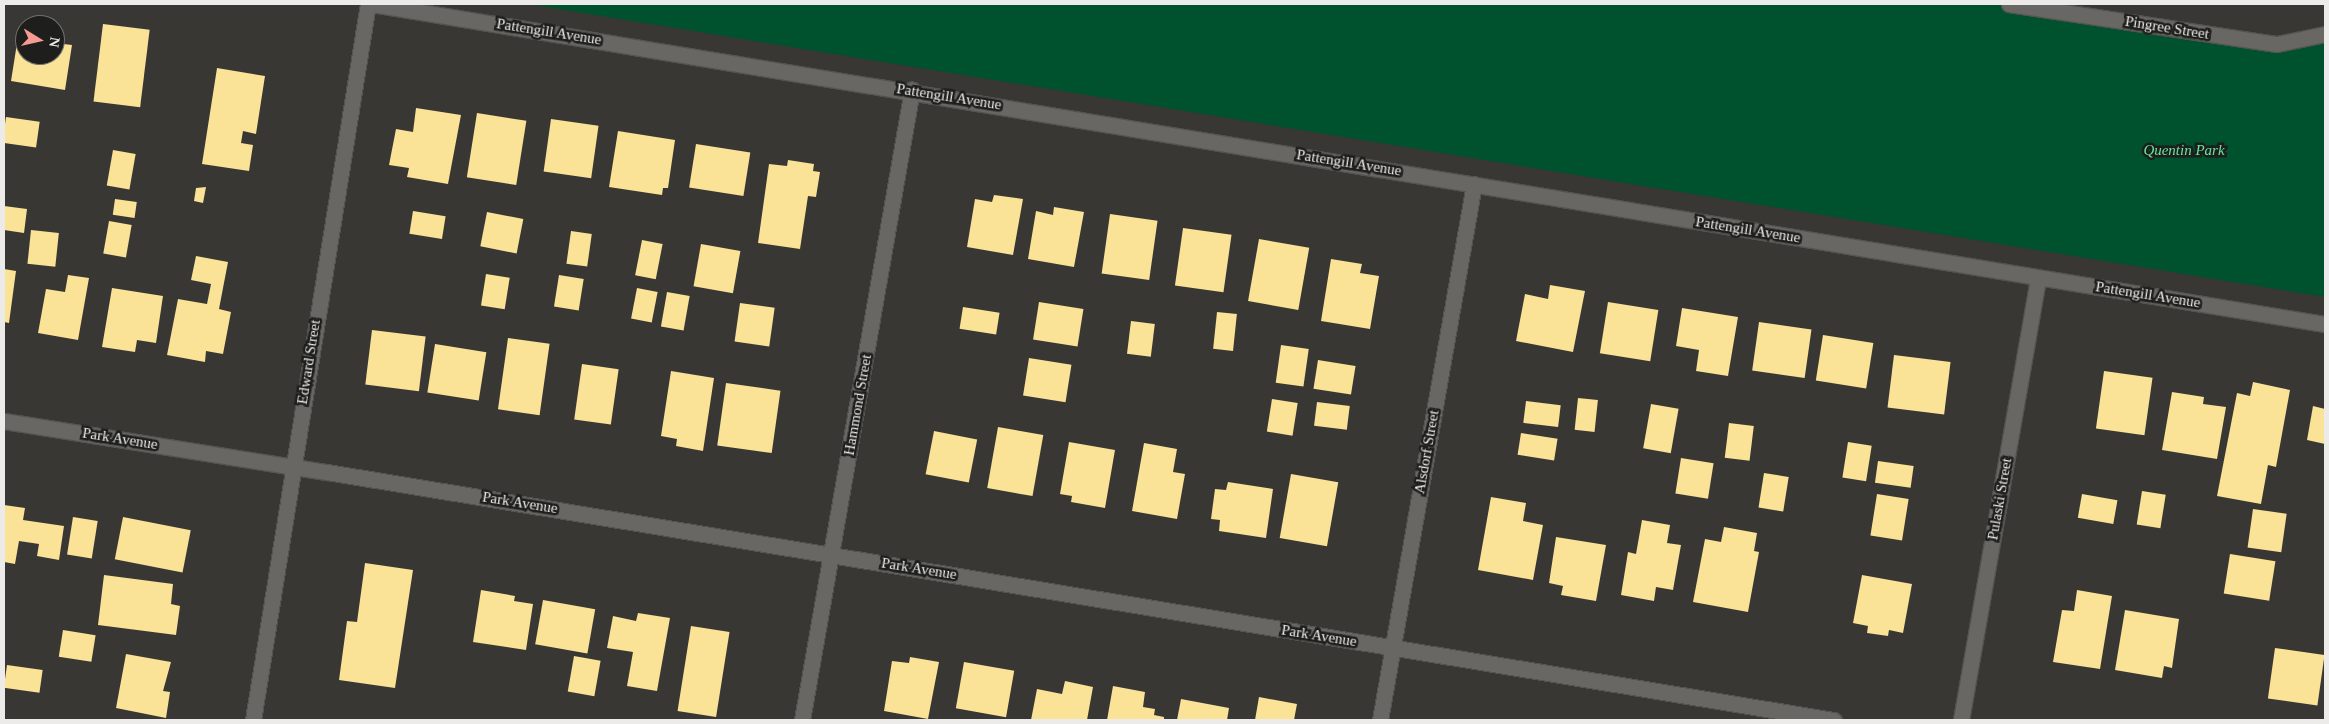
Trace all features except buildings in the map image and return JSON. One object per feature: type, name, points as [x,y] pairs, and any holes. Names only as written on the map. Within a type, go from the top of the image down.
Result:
[{"type":"street","name":"Edward Street","points":[[253,720],[292,466],[368,4]]},
{"type":"street","name":"Pattengill Avenue","points":[[372,4],[912,90],[2038,278],[2325,324]]},
{"type":"street","name":"Pingree Street","points":[[2009,4],[2277,44],[2325,34]]},
{"type":"street","name":"Hammond Street","points":[[802,720],[912,90]]},
{"type":"street","name":"Alsdorf Street","points":[[1380,720],[1474,184]]},
{"type":"street","name":"Pulaski Street","points":[[1962,720],[2038,278]]},
{"type":"street","name":"Park Avenue","points":[[4,422],[292,466],[1834,720]]},
{"type":"green space","name":"Quentin Park","points":[[528,4],[2027,4],[2262,41],[2325,29],[2325,297]]}]
